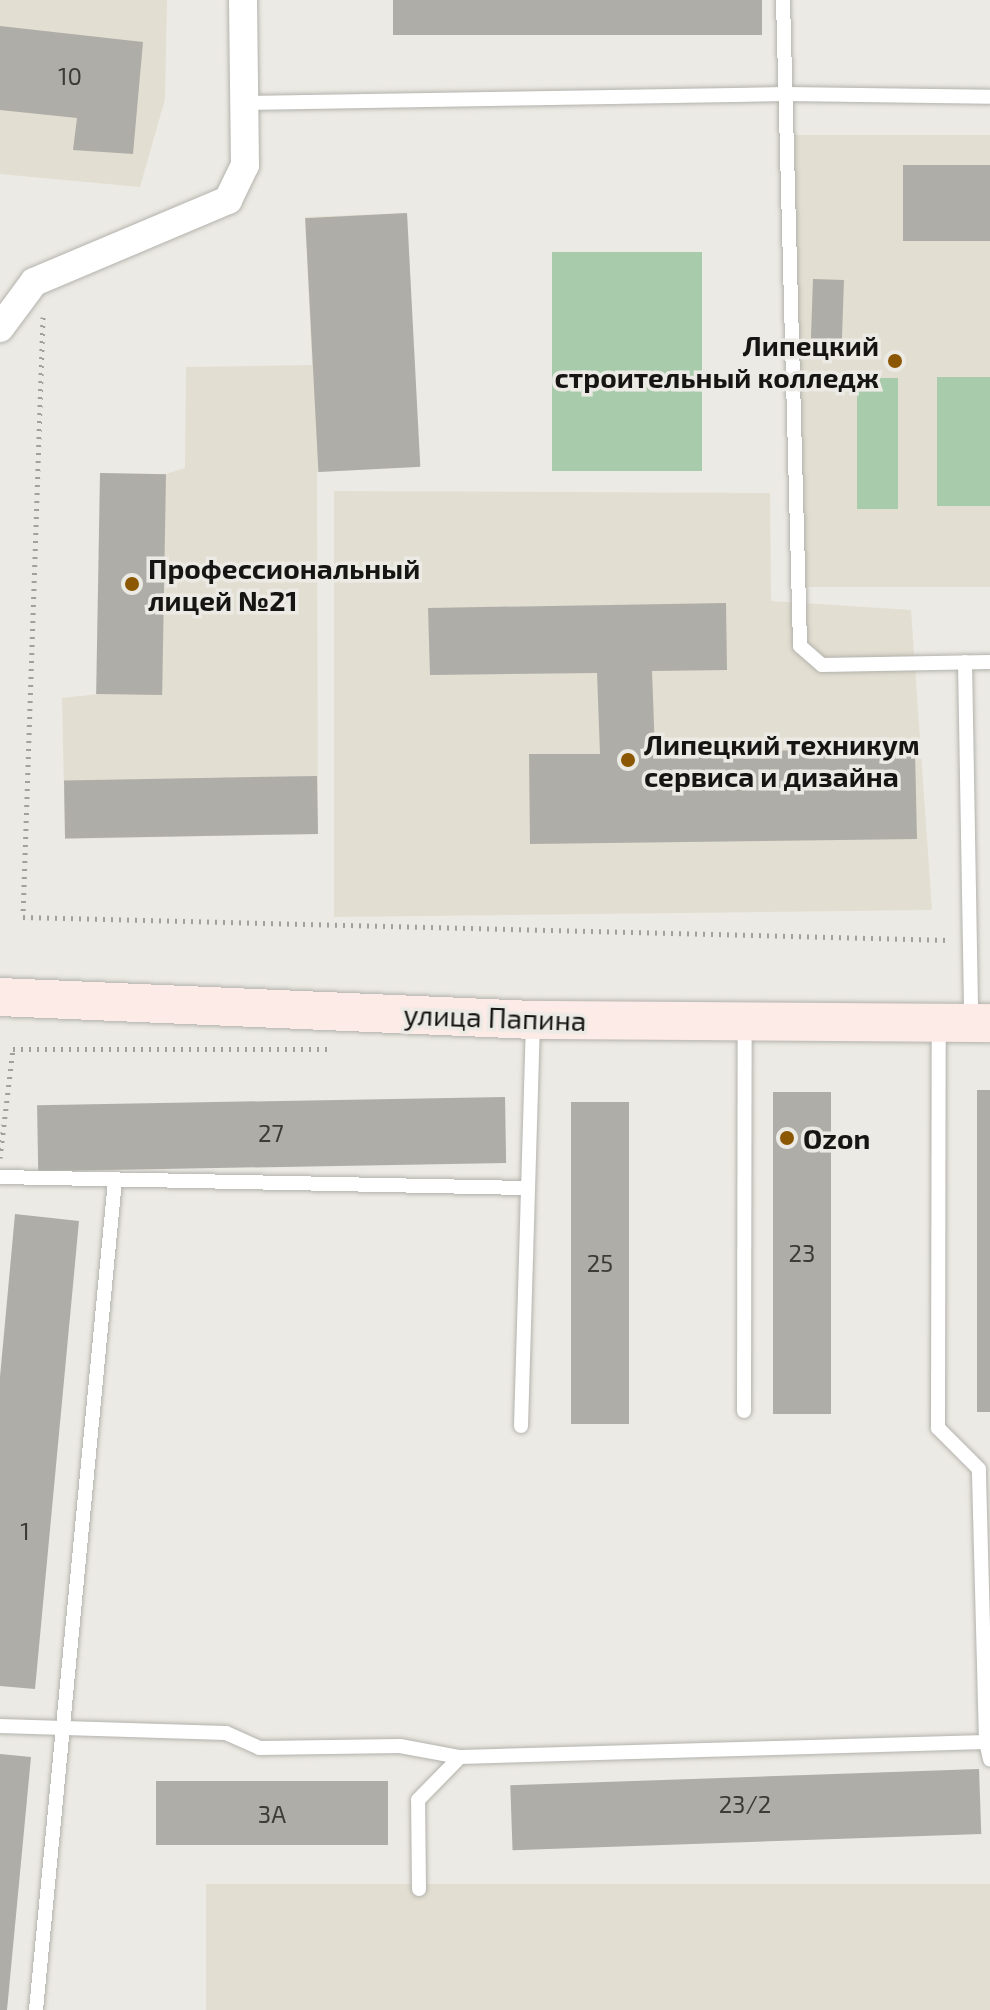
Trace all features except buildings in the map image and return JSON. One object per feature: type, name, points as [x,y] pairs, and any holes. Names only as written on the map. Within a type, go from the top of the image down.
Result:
[{"type":"street","points":[[0,328],[34,282],[228,200],[245,165],[243,0]]},
{"type":"street","name":"улица Папина","points":[[0,997],[533,1020],[745,1025],[967,1023]]},
{"type":"lane","points":[[783,0],[800,646],[822,665],[990,662]]},
{"type":"lane","points":[[245,103],[785,94],[990,97]]},
{"type":"lane","points":[[965,662],[970,941],[938,1428],[979,1469],[986,1742],[990,1760]]},
{"type":"lane","points":[[521,1426],[533,1020]]},
{"type":"lane","points":[[744,1411],[745,1025]]},
{"type":"lane","points":[[0,1177],[527,1188]]},
{"type":"lane","points":[[36,2010],[115,1180]]},
{"type":"lane","points":[[0,1726],[226,1733],[259,1748],[400,1746],[460,1757],[986,1742]]},
{"type":"lane","points":[[419,1889],[418,1800],[460,1757]]},
{"type":"path","points":[[45,277],[23,917],[970,941]]},
{"type":"shaded area","points":[[0,0],[167,0],[165,99],[140,187],[0,174]]},
{"type":"shaded area","name":"Липецкий строительный колледж","points":[[795,135],[990,135],[990,587],[795,587]]},
{"type":"shaded area","points":[[407,213],[419,467],[317,472],[318,834],[65,839],[62,698],[98,694],[100,473],[166,474],[185,468],[186,367],[312,365],[305,217]]},
{"type":"shaded area","name":"Липецкий техникум сервиса и дизайна","points":[[334,491],[770,493],[771,601],[911,610],[932,910],[334,917]]},
{"type":"shaded area","points":[[206,1884],[990,1884],[990,2010],[206,2010]]},
{"type":"green space","points":[[552,252],[702,252],[702,471],[552,471]]},
{"type":"green space","points":[[937,377],[990,377],[990,506],[937,506]]},
{"type":"green space","points":[[857,378],[898,378],[898,509],[857,509]]},
{"type":"place","name":"Липецкий строительный колледж","points":[[895,361]]},
{"type":"place","name":"Профессиональный лицей №21","points":[[132,584]]},
{"type":"place","name":"Липецкий техникум сервиса и дизайна","points":[[628,760]]},
{"type":"place","name":"Ozon","points":[[787,1138]]}]
